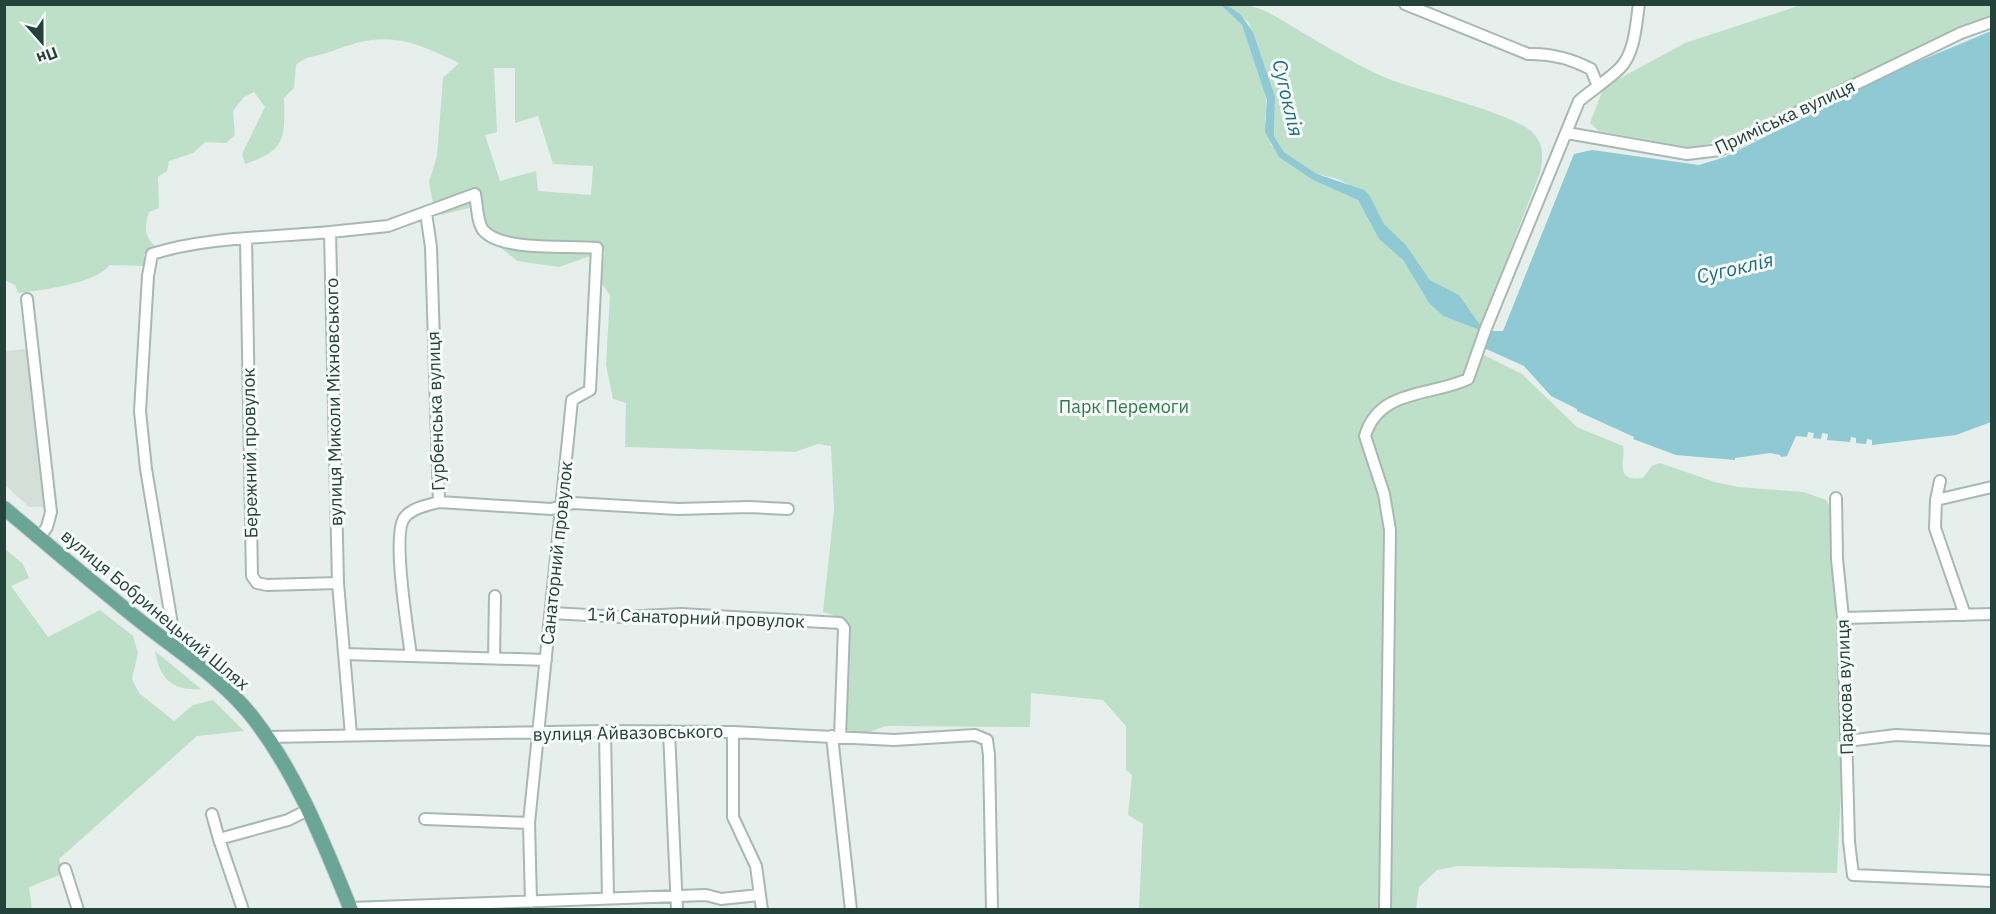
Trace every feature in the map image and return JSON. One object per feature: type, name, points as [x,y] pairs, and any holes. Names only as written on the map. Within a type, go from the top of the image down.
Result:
[{"type":"main road","name":"вулиця Бобринецький Шлях","points":[[4,508],[230,693],[268,737],[308,810],[351,909]]},
{"type":"street","points":[[1405,4],[1528,54],[1546,54],[1580,63],[1591,69],[1597,84]]},
{"type":"street","points":[[1385,909],[1390,530],[1384,494],[1365,436],[1378,414],[1389,404],[1421,391],[1468,379],[1486,328],[1580,101],[1597,84],[1622,66],[1630,54],[1639,4]]},
{"type":"street","name":"Приміська вулиця","points":[[1567,133],[1679,153],[1703,154],[1720,150],[1961,33],[1992,22]]},
{"type":"street","name":"Санаторний провулок","points":[[426,213],[475,194],[482,228],[490,236],[516,245],[597,248],[590,390],[572,400],[567,446],[552,613],[529,823],[531,902]]},
{"type":"street","points":[[176,648],[146,469],[140,411],[148,276],[152,254],[168,249],[246,239],[388,226],[426,213]]},
{"type":"street","name":"Гурбенська вулиця","points":[[411,656],[402,585],[400,525],[405,516],[415,510],[439,502],[431,247],[426,213]]},
{"type":"street","name":"вулиця Миколи Міхновського","points":[[330,232],[338,584],[351,735]]},
{"type":"street","name":"Бережний провулок","points":[[246,239],[252,576],[257,583],[267,585],[338,584]]},
{"type":"street","points":[[27,299],[51,512],[47,527],[40,537]]},
{"type":"street","points":[[1940,481],[1936,500],[1935,528],[1965,615]]},
{"type":"street","points":[[1936,500],[1992,487]]},
{"type":"street","name":"Паркова вулиця","points":[[1836,498],[1837,559],[1843,618],[1849,842],[1853,874],[1992,881]]},
{"type":"street","points":[[439,502],[561,507],[573,503],[678,509],[749,507],[788,509]]},
{"type":"street","points":[[494,658],[495,596]]},
{"type":"street","name":"1-й Санаторний провулок","points":[[552,613],[622,617],[681,614],[840,623],[844,628],[836,736]]},
{"type":"street","points":[[1843,618],[1992,614]]},
{"type":"street","name":"Санаторний провулок","points":[[344,654],[546,660]]},
{"type":"street","points":[[606,731],[608,898]]},
{"type":"street","name":"вулиця Айвазовського","points":[[268,737],[539,734],[606,731],[733,732],[894,740],[975,735],[987,740],[992,909]]},
{"type":"street","points":[[669,732],[677,909]]},
{"type":"street","points":[[733,732],[733,817],[756,866],[762,909]]},
{"type":"street","points":[[1847,741],[1896,735],[1992,740]]},
{"type":"street","points":[[836,736],[851,909]]},
{"type":"street","points":[[219,839],[288,819],[308,810]]},
{"type":"street","points":[[212,814],[243,909]]},
{"type":"street","points":[[424,819],[529,823]]},
{"type":"street","points":[[64,869],[78,909]]},
{"type":"street","points":[[351,909],[531,902],[576,904],[608,898],[706,895],[721,899],[759,895]]},
{"type":"shaded area","points":[[27,349],[44,507],[29,507],[5,485],[5,351]]},
{"type":"green space","name":"Парк Перемоги","points":[[4,5],[1221,5],[1242,25],[1265,89],[1267,110],[1265,120],[1271,145],[1313,180],[1358,200],[1379,239],[1403,260],[1429,303],[1443,316],[1477,329],[1482,354],[1522,374],[1577,427],[1623,446],[1624,474],[1628,477],[1643,478],[1652,466],[1660,463],[1715,482],[1738,487],[1804,492],[1826,500],[1831,508],[1842,767],[1837,873],[1458,866],[1437,870],[1419,887],[1416,909],[1139,909],[1143,824],[1128,815],[1132,775],[1126,770],[1126,726],[1103,700],[1031,693],[1030,727],[886,726],[864,734],[846,730],[846,619],[823,612],[834,510],[831,446],[818,444],[795,452],[625,447],[626,403],[613,399],[606,365],[610,295],[599,280],[605,251],[559,267],[517,261],[493,241],[480,205],[441,215],[433,203],[429,182],[437,156],[443,78],[459,63],[410,43],[381,39],[365,41],[300,62],[296,65],[294,88],[284,98],[284,124],[280,141],[269,154],[245,164],[242,154],[265,107],[254,92],[244,97],[233,111],[235,135],[226,143],[205,142],[193,153],[169,161],[167,171],[158,177],[159,208],[149,212],[146,232],[150,241],[158,249],[144,254],[144,266],[110,265],[103,272],[81,281],[54,288],[18,293],[15,285],[4,280]],"holes":[[[494,68],[515,68],[515,123],[538,116],[553,164],[593,166],[591,195],[538,191],[536,171],[500,181],[485,135],[497,132]]]},
{"type":"green space","points":[[1227,5],[1249,5],[1268,12],[1389,79],[1506,117],[1536,136],[1542,150],[1541,170],[1481,326],[1459,295],[1430,280],[1406,245],[1384,224],[1370,196],[1338,179],[1317,174],[1284,152],[1274,136],[1275,96],[1253,32],[1248,22]]},
{"type":"green space","points":[[1801,5],[1991,5],[1991,18],[1932,40],[1733,137],[1694,148],[1599,131],[1590,123],[1604,87],[1685,43]]},
{"type":"green space","points":[[4,548],[23,564],[29,578],[11,586],[48,637],[100,610],[133,636],[138,653],[132,679],[139,693],[174,721],[193,705],[213,700],[244,731],[197,736],[59,859],[62,874],[29,887],[32,909],[5,909]]},
{"type":"green space","points":[[155,651],[201,689],[183,688],[169,682],[160,669]]},
{"type":"water","points":[[1221,5],[1227,5],[1241,15],[1253,32],[1275,96],[1274,136],[1284,152],[1317,174],[1364,190],[1370,196],[1384,224],[1406,245],[1430,280],[1459,295],[1481,326],[1478,333],[1477,329],[1443,316],[1429,303],[1403,260],[1379,239],[1358,200],[1313,180],[1279,157],[1265,132],[1267,100],[1242,25]]},
{"type":"water","name":"Сугоклія","points":[[1991,31],[1991,422],[1956,435],[1872,445],[1872,440],[1867,439],[1866,444],[1856,443],[1856,438],[1851,437],[1850,442],[1827,440],[1828,434],[1822,433],[1821,439],[1813,438],[1814,433],[1808,432],[1807,437],[1796,436],[1787,456],[1781,457],[1770,453],[1735,458],[1735,460],[1676,455],[1633,439],[1634,437],[1577,411],[1551,396],[1524,366],[1484,348],[1491,331],[1503,331],[1574,154],[1592,150],[1699,165],[1725,157],[1893,72]]}]
